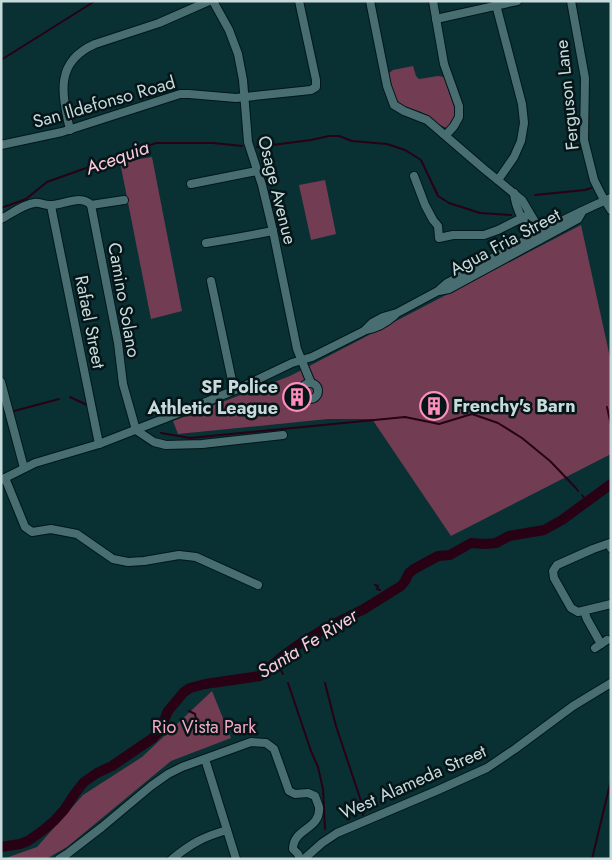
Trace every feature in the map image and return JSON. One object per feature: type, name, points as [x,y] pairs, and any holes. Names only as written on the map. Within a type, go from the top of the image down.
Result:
[{"type":"street","points":[[70,130],[63,99],[63,84],[67,70],[78,54],[95,44],[159,23],[209,1]]},
{"type":"street","name":"Osage Avenue","points":[[213,1],[235,46],[242,72],[248,142],[262,185],[273,230],[297,349],[312,383]]},
{"type":"street","name":"San Ildefonso Road","points":[[1,145],[70,130],[180,94],[236,98],[314,89],[316,87],[316,80],[299,1]]},
{"type":"street","points":[[370,1],[387,86],[394,105],[427,120],[522,200],[530,214],[538,236]]},
{"type":"street","points":[[433,1],[444,64],[459,106],[459,117],[446,135]]},
{"type":"street","points":[[436,19],[496,4],[517,1]]},
{"type":"street","name":"Ferguson Lane","points":[[571,1],[585,78],[584,140],[594,180],[608,200],[611,210]]},
{"type":"street","points":[[496,4],[522,104],[524,123],[521,141],[514,157],[498,180]]},
{"type":"street","points":[[191,184],[257,171]]},
{"type":"street","points":[[414,176],[424,205],[438,226],[440,238],[453,235],[484,235],[530,214]]},
{"type":"street","points":[[514,193],[515,203],[522,218],[538,236]]},
{"type":"street","points":[[1,219],[23,207],[33,204],[40,203],[51,206],[83,200],[89,202],[90,205],[124,200]]},
{"type":"street","name":"Agua Fria Street","points":[[3,479],[24,468],[99,444],[199,406],[301,360],[319,354],[364,330],[376,328],[386,323],[397,313],[438,292],[449,289],[538,236],[578,219],[582,212],[608,200]]},
{"type":"street","name":"Camino Solano","points":[[90,205],[118,343],[123,384],[136,430]]},
{"type":"street","name":"Rafael Street","points":[[51,206],[99,444]]},
{"type":"street","points":[[206,242],[273,230]]},
{"type":"street","points":[[211,281],[234,390]]},
{"type":"street","points":[[1,382],[24,468]]},
{"type":"street","points":[[136,430],[154,442],[166,445],[202,444],[283,435]]},
{"type":"street","points":[[3,479],[25,527],[32,532],[51,529],[77,534],[113,559],[128,562],[179,555],[196,557],[258,585]]},
{"type":"street","points":[[610,546],[593,549],[557,565],[553,571],[554,578],[571,608],[578,612],[611,604]]},
{"type":"street","points":[[584,611],[601,644]]},
{"type":"street","name":"West Alameda Street","points":[[302,859],[337,833],[436,792],[486,768],[515,750],[573,706],[611,683]]},
{"type":"street","points":[[59,859],[162,778],[178,769],[252,742],[266,743],[274,749],[289,791],[296,794],[308,793],[315,796],[319,807],[314,824],[298,835],[293,843],[293,849],[302,859]]},
{"type":"street","points":[[205,759],[236,859]]},
{"type":"street","points":[[172,859],[196,842],[227,830]]},
{"type":"green space","points":[[413,66],[419,79],[444,77],[455,109],[454,119],[448,128],[421,112],[402,105],[395,97],[388,74],[393,70]]},
{"type":"green space","points":[[152,157],[182,311],[151,319],[120,162]]},
{"type":"green space","points":[[325,180],[336,234],[311,240],[299,185]]},
{"type":"green space","points":[[581,225],[611,362],[611,454],[451,536],[372,419],[328,419],[178,434],[173,421],[290,376]]},
{"type":"green space","name":"Rio Vista Park","points":[[212,691],[231,738],[171,761],[67,847],[46,859],[3,859],[37,847],[83,795],[142,757]]},
{"type":"waterway","points":[[1,60],[95,1]]},
{"type":"waterway","name":"Acequia","points":[[257,147],[329,136],[339,136],[352,141],[387,144],[405,150],[421,160],[438,196],[449,203],[480,213],[511,215]]},
{"type":"waterway","name":"Acequia","points":[[1,208],[26,199],[47,182],[156,143],[213,143],[242,146]]},
{"type":"waterway","points":[[535,195],[591,188]]},
{"type":"waterway","points":[[70,397],[87,405]]},
{"type":"waterway","points":[[14,411],[59,399]]},
{"type":"waterway","name":"Acequia","points":[[607,407],[611,425]]},
{"type":"waterway","points":[[161,433],[190,438],[405,417],[439,424],[472,414],[498,423],[522,438],[550,461],[578,491]]},
{"type":"waterway","name":"Santa Fe River","points":[[1,847],[28,841],[42,831],[64,810],[84,782],[112,766],[153,738],[160,730],[168,711],[184,692],[190,688],[260,676],[301,643],[364,609],[401,586],[409,573],[414,569],[438,556],[450,555],[471,543],[496,543],[509,536],[544,530],[562,520],[611,484]]},
{"type":"waterway","points":[[582,495],[587,502]]},
{"type":"waterway","points":[[375,585],[380,590]]},
{"type":"waterway","points":[[276,661],[283,674]]},
{"type":"waterway","points":[[288,683],[318,767],[323,789],[325,829]]},
{"type":"waterway","points":[[325,683],[336,726],[364,810],[363,815]]},
{"type":"waterway","points":[[189,711],[195,714],[197,724]]},
{"type":"waterway","points":[[592,859],[611,780]]},
{"type":"place","name":"SF Police Athletic League","points":[[297,397]]},
{"type":"place","name":"Frenchy's Barn","points":[[434,406]]}]
